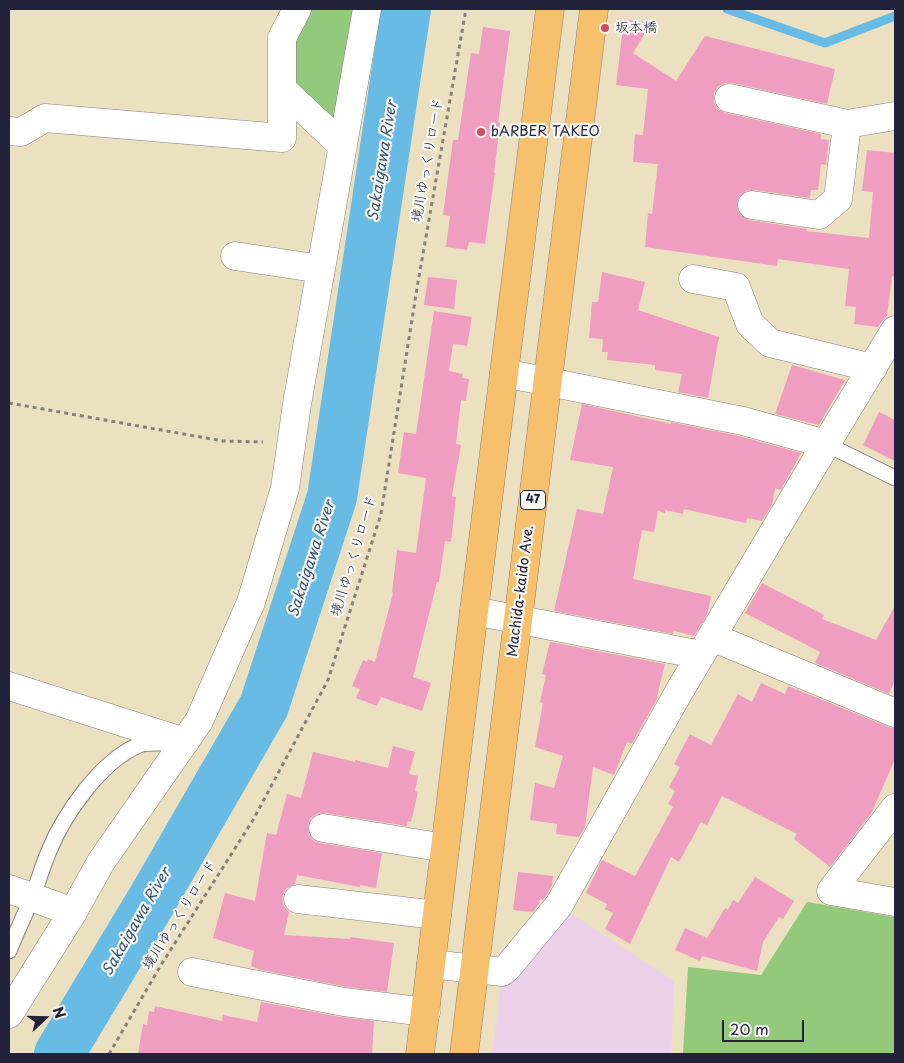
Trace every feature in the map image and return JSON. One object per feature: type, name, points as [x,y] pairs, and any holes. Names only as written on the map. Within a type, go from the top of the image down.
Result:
[{"type":"main road","points":[[420,1054],[550,9]]},
{"type":"main road","name":"Machida-kaido Ave.","points":[[464,1054],[594,9]]},
{"type":"street","points":[[9,130],[21,132],[44,118],[282,138],[282,38],[297,9]]},
{"type":"street","points":[[9,1014],[73,912],[101,862],[198,721],[251,602],[285,488],[291,443],[366,9]]},
{"type":"street","points":[[282,89],[343,146]]},
{"type":"street","points":[[729,98],[847,124],[895,116]]},
{"type":"street","points":[[752,205],[819,215],[838,199],[847,124]]},
{"type":"street","points":[[235,256],[321,269]]},
{"type":"street","points":[[693,279],[736,287],[750,324],[770,343],[872,368]]},
{"type":"street","points":[[431,964],[500,972],[508,967],[559,905],[707,646],[895,330]]},
{"type":"street","points":[[504,374],[548,381],[744,421],[826,444]]},
{"type":"street","points":[[474,611],[707,646],[895,713]]},
{"type":"street","points":[[9,686],[185,742]]},
{"type":"street","points":[[895,808],[831,891],[895,902]]},
{"type":"street","points":[[323,828],[445,848]]},
{"type":"street","points":[[20,893],[73,912]]},
{"type":"street","points":[[298,899],[437,915]]},
{"type":"street","points":[[192,972],[344,1002],[426,1012]]},
{"type":"lane","points":[[826,444],[895,478]]},
{"type":"lane","points":[[9,951],[20,893],[83,794],[102,771],[117,757],[140,744],[185,742]]},
{"type":"path","name":"境川ゆっくりロード","points":[[109,1054],[161,965],[253,820],[328,680],[382,514],[416,288],[466,9]]},
{"type":"path","points":[[9,403],[223,441],[291,443]]},
{"type":"shaded area","points":[[567,911],[674,981],[671,1054],[492,1054],[501,986]]},
{"type":"green space","points":[[306,9],[356,9],[334,125],[291,86],[290,38]]},
{"type":"green space","points":[[807,902],[895,917],[895,1054],[683,1054],[688,967],[761,975]]},
{"type":"building","points":[[624,19],[651,23],[633,53],[676,81],[705,36],[835,69],[827,104],[732,83],[725,83],[718,87],[714,94],[714,102],[718,109],[726,113],[821,134],[821,139],[829,140],[826,165],[821,164],[818,190],[811,190],[810,198],[754,190],[746,191],[740,196],[737,203],[738,211],[749,220],[807,229],[806,231],[869,238],[873,192],[862,191],[867,150],[895,153],[895,277],[892,276],[887,316],[878,327],[854,324],[856,307],[845,306],[849,269],[778,259],[777,266],[645,247],[648,213],[652,214],[658,164],[633,162],[635,134],[643,135],[648,89],[616,85]]},
{"type":"building","points":[[483,27],[510,31],[498,123],[500,123],[495,173],[485,244],[469,242],[467,250],[446,247],[450,216],[443,215],[453,140],[458,140],[471,53],[479,54]]},
{"type":"building","points":[[602,272],[645,282],[638,310],[719,337],[708,398],[678,392],[682,374],[655,370],[655,365],[607,360],[608,352],[602,352],[603,339],[589,338],[592,302],[598,302]]},
{"type":"building","points":[[428,277],[457,280],[454,309],[424,305]]},
{"type":"building","points":[[434,311],[472,317],[467,346],[453,344],[449,371],[463,374],[462,378],[469,379],[466,401],[461,400],[456,444],[461,445],[452,496],[456,497],[451,542],[445,541],[439,582],[437,582],[413,677],[431,683],[422,711],[381,697],[377,706],[356,698],[360,689],[352,686],[363,660],[367,662],[368,659],[375,662],[393,593],[397,550],[416,553],[426,478],[398,473],[404,432],[416,434]]},
{"type":"building","points":[[792,365],[845,380],[819,425],[775,414]]},
{"type":"building","points":[[582,404],[671,424],[671,422],[739,436],[801,453],[781,490],[775,488],[772,505],[762,521],[747,518],[746,523],[684,509],[683,514],[665,510],[665,513],[658,511],[654,532],[642,530],[633,579],[711,596],[707,615],[694,636],[674,631],[673,634],[554,611],[577,509],[603,514],[613,467],[570,460]]},
{"type":"building","points":[[879,412],[895,420],[895,461],[863,445]]},
{"type":"building","points":[[762,583],[824,615],[822,619],[876,640],[895,606],[895,680],[889,694],[815,663],[820,652],[745,613]]},
{"type":"building","points":[[550,642],[665,664],[658,697],[632,744],[627,742],[614,775],[593,767],[585,827],[579,837],[556,834],[557,824],[530,820],[535,783],[554,788],[563,756],[535,747],[543,703],[540,702],[546,675],[542,674]]},
{"type":"building","points":[[761,683],[785,694],[788,686],[895,728],[895,759],[871,814],[830,867],[794,839],[797,834],[722,796],[707,825],[701,822],[679,862],[671,857],[630,944],[605,929],[613,913],[605,909],[607,904],[586,893],[602,860],[635,876],[673,807],[668,804],[675,791],[669,787],[680,767],[674,764],[690,734],[711,745],[738,694],[752,702]]},
{"type":"building","points":[[393,746],[415,752],[409,774],[418,776],[415,791],[418,792],[411,822],[408,821],[407,826],[325,813],[317,814],[311,818],[308,826],[309,834],[313,840],[320,843],[382,853],[376,888],[360,885],[360,887],[297,875],[295,884],[286,889],[282,898],[284,906],[289,912],[284,935],[350,939],[350,937],[394,943],[387,992],[346,987],[261,970],[251,966],[254,951],[213,938],[225,893],[255,901],[267,833],[276,835],[287,794],[301,798],[313,752],[388,768]]},
{"type":"building","points":[[518,872],[553,876],[552,886],[543,900],[540,899],[533,912],[513,910]]},
{"type":"building","points":[[755,877],[794,901],[783,919],[779,917],[763,942],[757,971],[702,956],[700,961],[675,950],[685,928],[707,938],[725,908],[728,910],[733,900],[738,903]]},
{"type":"building","points":[[261,1002],[341,1017],[374,1021],[372,1054],[138,1054],[143,1024],[147,1025],[149,1011],[154,1012],[155,1006],[222,1021],[223,1015],[257,1022]]},
{"type":"waterway","name":"Sakaigawa River","points":[[59,1054],[152,900],[264,706],[332,497],[406,9]]},
{"type":"waterway","points":[[727,9],[825,43],[895,16]]},
{"type":"place","name":"坂本橋","points":[[605,28]]},
{"type":"place","name":"bARBER TAKEO","points":[[481,132]]}]
